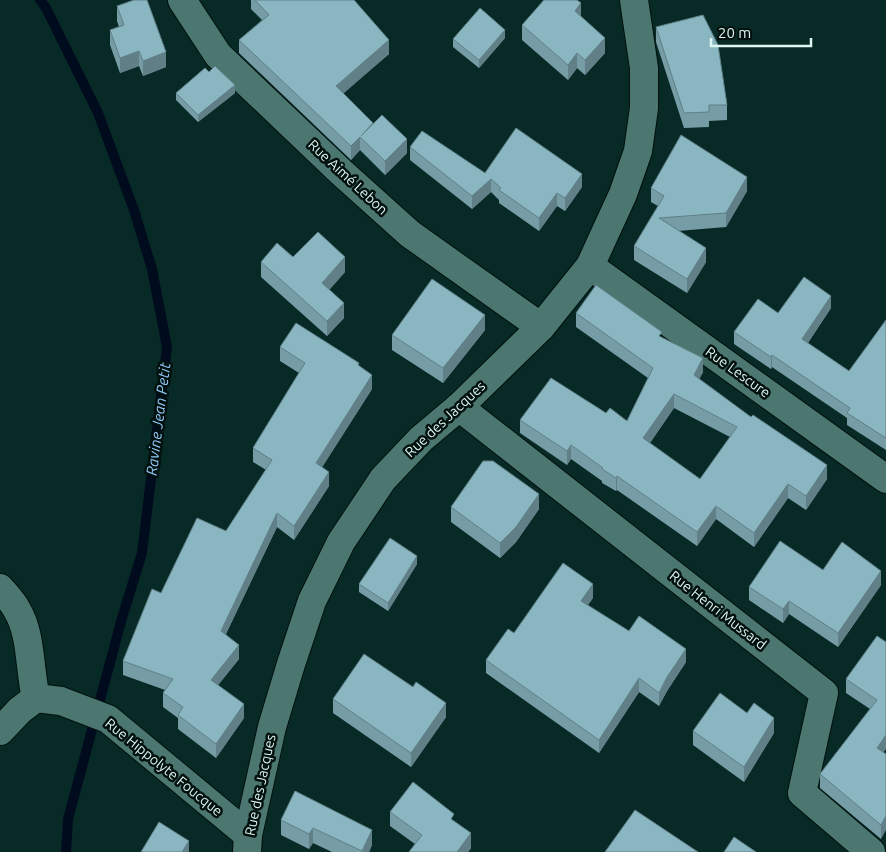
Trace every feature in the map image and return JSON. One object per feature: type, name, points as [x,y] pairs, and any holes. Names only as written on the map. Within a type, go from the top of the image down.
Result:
[{"type":"street","name":"Rue Aimé Lebon","points":[[182,0],[218,56],[341,172],[410,234],[541,327]]},
{"type":"street","name":"Rue des Jacques","points":[[248,844],[272,727],[291,664],[312,601],[341,542],[383,479],[421,439],[459,407],[541,327],[590,266],[623,194],[638,151],[644,108],[644,68],[634,0]]},
{"type":"street","name":"Rue Lescure","points":[[590,266],[886,479]]},
{"type":"street","name":"Rue Henri Mussard","points":[[459,407],[824,693],[802,793],[871,852]]},
{"type":"street","points":[[0,588],[18,610],[27,638],[31,678],[49,699],[20,710],[0,732]]},
{"type":"street","name":"Rue Hippolyte Foucque","points":[[49,699],[108,719],[248,844]]},
{"type":"building","points":[[134,0],[147,0],[166,52],[143,61],[139,51],[120,58],[110,30],[124,25],[117,6]]},
{"type":"building","points":[[255,0],[354,0],[389,40],[336,86],[373,123],[361,136],[382,115],[407,139],[385,161],[360,137],[351,146],[239,40],[269,15]]},
{"type":"building","points":[[544,0],[577,0],[581,3],[575,11],[605,38],[585,60],[577,53],[568,65],[522,25]]},
{"type":"building","points":[[480,8],[505,30],[479,60],[453,39]]},
{"type":"building","points":[[703,15],[718,45],[727,105],[709,105],[709,112],[684,113],[656,27]]},
{"type":"building","points":[[215,66],[235,85],[198,115],[176,93],[205,68],[209,72]]},
{"type":"building","points":[[516,128],[582,174],[565,198],[557,193],[539,218],[499,190],[501,188],[491,179],[472,196],[410,147],[422,131],[485,173]]},
{"type":"building","points":[[681,135],[747,177],[726,213],[659,218],[706,248],[687,279],[634,246],[664,196],[651,188]]},
{"type":"building","points":[[318,232],[345,257],[322,283],[344,303],[327,321],[261,262],[277,243],[293,257]]},
{"type":"building","points":[[804,277],[831,296],[802,339],[849,371],[886,320],[886,438],[847,413],[850,408],[772,355],[771,357],[734,332],[758,299],[778,313]]},
{"type":"building","points":[[432,279],[485,315],[443,368],[392,335]]},
{"type":"building","points":[[596,285],[662,332],[659,336],[703,358],[694,375],[751,417],[753,415],[827,465],[806,496],[788,484],[754,533],[716,506],[697,532],[617,476],[616,478],[602,469],[571,445],[567,451],[520,420],[551,378],[606,413],[610,408],[627,421],[653,368],[576,313]],"holes":[[[674,394],[737,427],[700,479],[643,438]]]},
{"type":"building","points":[[296,323],[359,363],[358,365],[372,375],[316,463],[329,472],[294,526],[277,513],[221,631],[239,645],[211,680],[244,704],[216,744],[178,715],[183,707],[163,693],[173,679],[123,661],[152,589],[161,593],[197,518],[226,531],[272,460],[253,448],[305,363],[280,347]]},
{"type":"building","points":[[483,461],[493,461],[539,494],[516,527],[500,543],[451,507]]},
{"type":"building","points":[[390,538],[417,556],[388,603],[359,584]]},
{"type":"building","points":[[780,541],[823,570],[842,542],[881,571],[838,633],[789,601],[783,609],[749,587]]},
{"type":"building","points":[[563,563],[593,584],[581,601],[629,631],[639,616],[686,649],[667,677],[659,693],[639,678],[599,740],[486,660],[508,629],[514,633]]},
{"type":"building","points":[[877,636],[886,642],[886,735],[877,748],[886,754],[886,816],[881,825],[820,774],[877,700],[846,679]]},
{"type":"building","points":[[364,654],[413,687],[416,682],[446,703],[411,753],[333,699]]},
{"type":"building","points":[[720,693],[747,713],[754,703],[774,718],[744,767],[693,731]]},
{"type":"building","points":[[413,782],[454,814],[451,819],[471,833],[457,852],[409,852],[422,835],[390,812]]},
{"type":"building","points":[[295,791],[372,830],[362,851],[313,828],[309,834],[281,820]]},
{"type":"building","points":[[635,810],[698,852],[605,852]]},
{"type":"building","points":[[159,822],[189,841],[182,852],[141,852]]},
{"type":"building","points":[[734,837],[756,852],[724,852]]},
{"type":"waterway","name":"Ravine Jean Petit","points":[[40,0],[46,8],[98,113],[134,210],[152,269],[167,347],[142,553],[122,618],[68,819],[66,852]]}]
